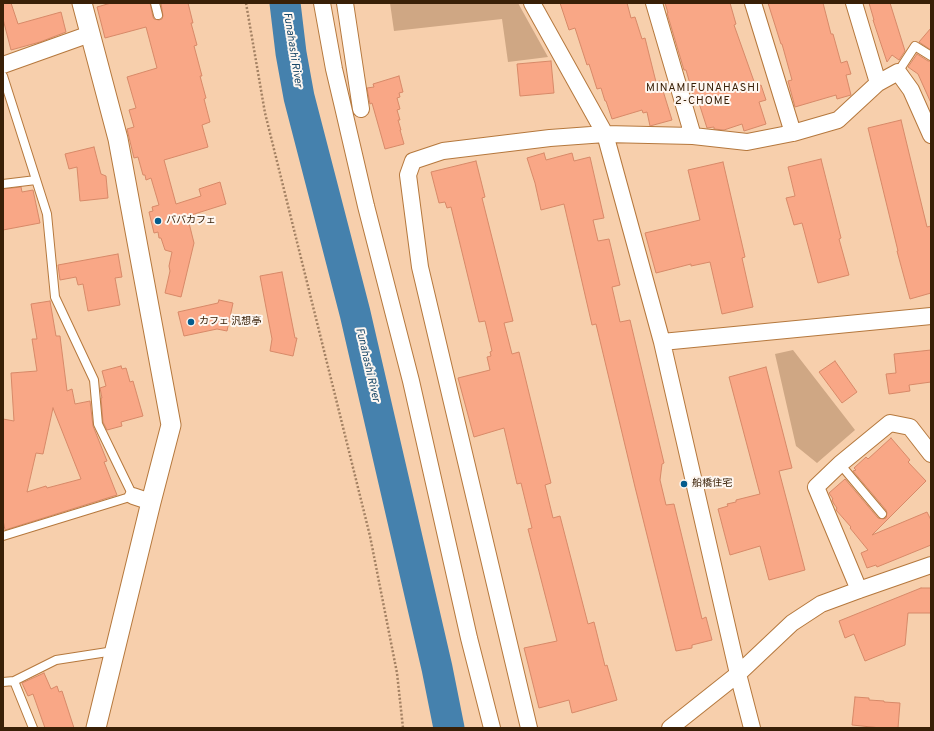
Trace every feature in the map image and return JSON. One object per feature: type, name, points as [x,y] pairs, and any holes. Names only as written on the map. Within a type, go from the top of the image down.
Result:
[{"type":"street","points":[[82,3],[118,138],[172,425],[151,502],[96,728]]},
{"type":"street","points":[[322,3],[334,69],[370,221],[411,381],[469,638],[492,728]]},
{"type":"street","points":[[345,3],[361,109]]},
{"type":"street","points":[[532,3],[605,134],[662,342],[738,674],[752,728]]},
{"type":"street","points":[[654,3],[693,136]]},
{"type":"street","points":[[753,3],[793,133]]},
{"type":"street","points":[[854,3],[878,83]]},
{"type":"street","points":[[3,65],[90,34]]},
{"type":"street","points":[[529,728],[420,267],[408,174],[413,161],[443,151],[550,138],[605,134],[693,136],[747,142],[793,133],[838,120],[878,83],[898,72],[911,90],[930,129]]},
{"type":"street","points":[[662,342],[931,316]]},
{"type":"street","points":[[859,590],[816,487],[840,464],[890,423],[910,427],[931,454]]},
{"type":"street","points":[[134,496],[151,502]]},
{"type":"street","points":[[670,728],[738,674],[792,623],[821,604],[931,565]]},
{"type":"lane","points":[[155,3],[158,15]]},
{"type":"lane","points":[[898,72],[915,46],[931,56]]},
{"type":"lane","points":[[3,76],[47,214],[55,297],[94,380],[98,424],[134,496],[3,536]]},
{"type":"lane","points":[[3,184],[36,180]]},
{"type":"lane","points":[[840,464],[882,514]]},
{"type":"lane","points":[[3,682],[14,681],[56,660],[115,651]]},
{"type":"lane","points":[[14,681],[33,728]]},
{"type":"path","points":[[246,3],[265,113],[370,536],[397,672],[402,728]]},
{"type":"shaded area","points":[[390,3],[518,3],[548,57],[508,62],[502,19],[394,31]]},
{"type":"shaded area","points":[[793,350],[855,430],[817,463],[796,446],[775,354]]},
{"type":"building","points":[[3,3],[11,3],[18,24],[61,12],[66,32],[40,42],[11,50],[3,19]]},
{"type":"building","points":[[111,3],[150,3],[154,19],[159,20],[162,19],[163,16],[161,3],[188,3],[193,23],[191,23],[197,45],[194,46],[202,76],[200,76],[210,122],[202,125],[208,147],[164,160],[176,204],[201,196],[199,189],[220,182],[226,204],[188,216],[194,243],[181,297],[165,293],[170,271],[169,266],[172,252],[165,250],[161,238],[159,238],[158,232],[154,233],[149,212],[153,211],[152,207],[159,205],[151,178],[146,180],[138,157],[134,158],[127,129],[134,127],[129,110],[136,108],[127,77],[157,68],[146,27],[105,38],[97,7]]},
{"type":"building","points":[[560,3],[627,3],[631,18],[635,17],[642,39],[645,38],[656,82],[660,81],[672,120],[650,126],[647,112],[643,113],[642,110],[612,119],[601,88],[597,89],[589,64],[587,65],[575,28],[569,30]]},
{"type":"building","points":[[665,3],[730,3],[736,24],[734,25],[756,87],[761,85],[766,100],[759,102],[766,124],[744,131],[742,124],[724,130],[714,129],[714,127],[707,128],[698,100],[695,101],[686,70],[684,70]]},
{"type":"building","points":[[768,3],[823,3],[831,34],[833,34],[841,63],[847,61],[851,74],[846,75],[851,95],[837,99],[836,95],[795,107],[788,81],[792,80]]},
{"type":"building","points":[[869,3],[890,3],[905,51],[899,60],[892,55],[887,62]]},
{"type":"building","points":[[931,28],[931,50],[919,42]]},
{"type":"building","points":[[917,54],[928,61],[931,61],[931,103],[918,74],[908,67]]},
{"type":"building","points":[[551,61],[554,93],[520,96],[517,64]]},
{"type":"building","points":[[399,76],[403,92],[399,93],[400,97],[397,98],[400,109],[397,110],[404,144],[385,149],[372,103],[370,104],[367,88],[374,87],[373,84]]},
{"type":"building","points":[[901,120],[927,227],[931,226],[931,293],[910,299],[868,128]]},
{"type":"building","points":[[94,147],[101,174],[106,176],[108,198],[80,201],[77,167],[69,169],[65,154]]},
{"type":"building","points":[[544,153],[546,160],[572,153],[574,161],[590,157],[604,218],[593,220],[598,241],[609,239],[620,285],[612,287],[620,322],[630,320],[664,463],[662,464],[660,480],[666,505],[674,504],[702,619],[706,617],[712,640],[692,645],[692,648],[676,651],[596,324],[592,325],[564,204],[541,210],[535,183],[527,158]]},
{"type":"building","points":[[821,159],[841,238],[839,239],[849,275],[818,283],[802,223],[794,225],[786,198],[795,196],[788,167]]},
{"type":"building","points":[[476,161],[485,197],[482,198],[513,321],[504,323],[512,354],[519,352],[551,483],[545,485],[553,518],[560,516],[588,624],[594,622],[605,666],[607,665],[617,700],[572,713],[569,700],[539,708],[524,648],[557,641],[528,529],[532,528],[521,483],[517,484],[504,428],[474,437],[458,378],[490,370],[487,357],[491,356],[490,352],[492,351],[485,321],[479,322],[451,207],[447,208],[445,202],[439,203],[431,172]]},
{"type":"building","points":[[723,162],[745,257],[742,258],[753,307],[722,314],[710,262],[691,266],[691,264],[656,273],[645,233],[700,220],[688,170]]},
{"type":"building","points":[[21,187],[22,192],[33,190],[40,223],[3,230],[3,189]]},
{"type":"building","points":[[118,254],[122,277],[115,278],[120,305],[88,311],[83,284],[78,285],[76,277],[60,280],[58,265]]},
{"type":"building","points":[[282,272],[295,338],[297,338],[293,356],[270,351],[272,339],[260,276]]},
{"type":"building","points":[[219,300],[233,303],[227,331],[217,329],[184,336],[178,312],[218,303]]},
{"type":"building","points":[[50,301],[56,336],[60,336],[67,391],[72,389],[75,404],[90,401],[93,426],[107,461],[104,462],[117,495],[5,530],[3,520],[3,419],[14,421],[11,373],[37,371],[32,339],[37,339],[31,304]],"holes":[[[53,408],[81,479],[47,488],[46,486],[27,492],[36,453],[43,454]]]},
{"type":"building","points":[[931,350],[931,382],[909,385],[910,391],[889,394],[886,374],[896,373],[894,354]]},
{"type":"building","points":[[835,361],[857,392],[842,403],[819,372]]},
{"type":"building","points":[[121,366],[122,369],[126,368],[130,382],[133,381],[143,416],[121,422],[122,426],[107,430],[103,422],[100,388],[106,386],[102,371]]},
{"type":"building","points":[[766,367],[792,468],[779,471],[805,570],[769,580],[760,546],[730,555],[718,509],[728,506],[727,504],[736,502],[736,500],[760,494],[729,377]]},
{"type":"building","points":[[891,438],[910,460],[908,462],[926,481],[872,535],[927,512],[931,520],[931,545],[877,567],[876,565],[867,568],[861,553],[868,550],[836,510],[837,508],[829,493],[845,479],[878,518],[886,518],[886,510],[853,471],[856,470],[854,468],[866,457],[868,459]]},
{"type":"building","points":[[921,588],[931,588],[931,613],[908,613],[905,645],[865,661],[854,634],[845,638],[839,621]]},
{"type":"building","points":[[44,673],[51,689],[57,686],[59,692],[62,691],[74,728],[45,728],[33,694],[28,696],[22,683]]},
{"type":"building","points":[[855,697],[900,703],[898,728],[852,725]]},
{"type":"waterway","name":"Funahashi River","points":[[285,3],[291,53],[299,97],[355,313],[437,668],[449,728]]},
{"type":"place","name":"パパカフェ","points":[[158,221]]},
{"type":"place","name":"カフェ 汎想亭","points":[[191,322]]},
{"type":"place","name":"船橋住宅","points":[[684,484]]},
{"type":"district","name":"MINAMIFUNAHASHI 2-CHOME","points":[[703,95]]}]
